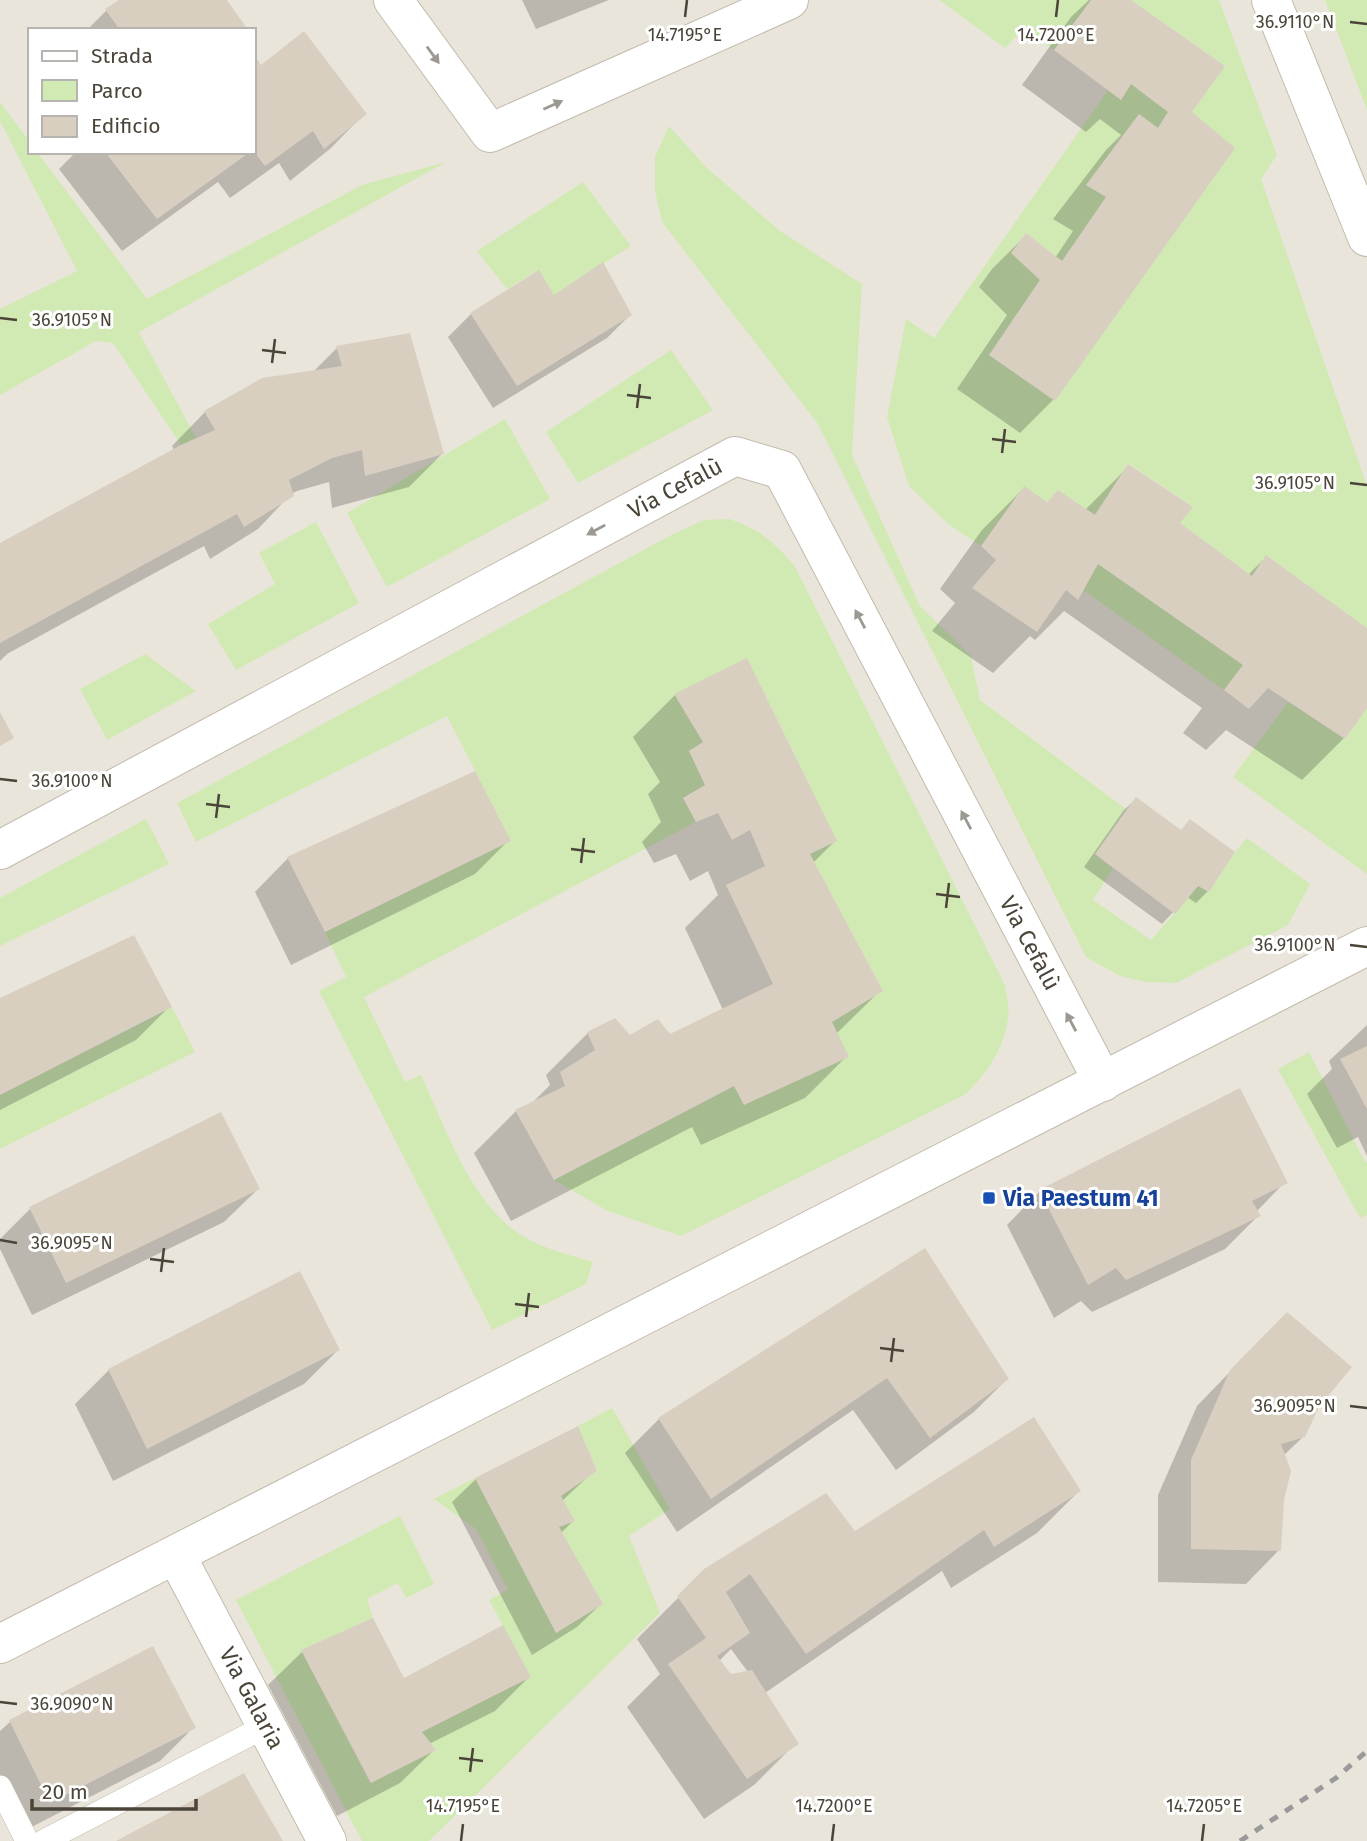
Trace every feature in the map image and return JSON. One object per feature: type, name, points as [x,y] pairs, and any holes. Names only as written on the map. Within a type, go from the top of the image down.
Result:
[{"type":"street","points":[[393,0],[490,133],[789,0]]},
{"type":"street","points":[[1271,0],[1367,237]]},
{"type":"street","name":"Via Cefalù","points":[[0,850],[735,456],[782,470],[1103,1082]]},
{"type":"street","points":[[0,1644],[1367,946]]},
{"type":"street","name":"Via Galaria","points":[[176,1555],[327,1841]]},
{"type":"lane","points":[[44,1841],[266,1726]]},
{"type":"lane","points":[[0,1787],[27,1841]]},
{"type":"shaded area","points":[[0,0],[1367,0],[1367,1841],[0,1841]]},
{"type":"green space","points":[[939,0],[1091,0],[1054,50],[1023,29],[1005,48]]},
{"type":"green space","points":[[1131,0],[1219,0],[1277,155],[1261,179],[1367,486],[1367,628],[1266,555],[1252,576],[1180,523],[1192,506],[1129,464],[1095,515],[1058,490],[1047,502],[981,546],[948,524],[909,486],[887,417],[906,319],[934,338],[1108,90],[1121,100],[1131,84],[1168,112],[1158,128],[1139,115],[1086,185],[1106,197],[1062,261],[1026,233],[1011,252],[1040,280],[989,355],[1055,401],[1192,112],[1224,65]]},
{"type":"green space","points":[[1325,0],[1367,0],[1367,110]]},
{"type":"green space","points":[[0,102],[28,139],[28,154],[38,154],[147,299],[362,185],[446,162],[139,332],[196,438],[181,445],[113,343],[96,341],[0,395],[0,309],[77,271],[0,121]]},
{"type":"green space","points":[[669,126],[707,168],[780,231],[862,284],[852,455],[920,606],[971,656],[980,700],[1126,809],[1095,854],[1113,869],[1093,900],[1151,940],[1198,886],[1209,892],[1247,838],[1310,884],[1288,925],[1176,983],[1146,982],[1120,976],[1086,957],[818,424],[662,222],[655,191],[655,157]]},
{"type":"green space","points":[[583,182],[631,246],[554,295],[538,270],[507,289],[477,251]]},
{"type":"green space","points":[[671,350],[713,410],[578,483],[546,432]]},
{"type":"green space","points":[[505,419],[550,499],[387,587],[347,513]]},
{"type":"green space","points":[[729,519],[765,537],[794,565],[1005,985],[1009,1010],[1003,1040],[981,1078],[966,1094],[681,1236],[608,1211],[554,1180],[734,1086],[744,1105],[832,1022],[883,991],[810,854],[837,841],[747,658],[675,694],[703,742],[689,751],[705,785],[683,798],[696,822],[364,997],[405,1082],[421,1075],[462,1164],[489,1205],[505,1222],[531,1241],[593,1262],[586,1284],[492,1330],[319,991],[346,977],[325,932],[511,841],[447,716],[196,842],[177,803],[673,534],[704,520]]},
{"type":"green space","points":[[316,522],[359,603],[236,670],[208,624],[275,584],[259,553]]},
{"type":"green space","points":[[1098,564],[1243,665],[1224,690],[1083,590]]},
{"type":"green space","points":[[145,654],[196,691],[107,740],[80,689]]},
{"type":"green space","points":[[1288,702],[1345,739],[1367,708],[1367,874],[1233,777]]},
{"type":"green space","points":[[146,819],[169,864],[0,946],[0,898]]},
{"type":"green space","points":[[172,1007],[195,1052],[0,1149],[0,1095]]},
{"type":"green space","points":[[1309,1052],[1367,1162],[1367,1215],[1360,1218],[1278,1069]]},
{"type":"green space","points":[[612,1408],[670,1509],[629,1536],[660,1613],[429,1841],[362,1841],[236,1600],[400,1516],[434,1584],[406,1598],[398,1583],[367,1599],[373,1618],[301,1650],[370,1783],[436,1750],[422,1732],[531,1677],[489,1600],[508,1590],[476,1529],[434,1499],[475,1478],[556,1633],[603,1604],[559,1527],[575,1521],[561,1496],[597,1471],[578,1426]]},
{"type":"building","points":[[119,0],[227,0],[247,28],[119,28],[105,9]]},
{"type":"building","points":[[1091,0],[1131,0],[1225,66],[1192,112],[1235,148],[1055,401],[989,355],[1040,280],[1011,253],[1026,233],[1062,261],[1106,197],[1086,185],[1139,114],[1158,128],[1168,112],[1131,84],[1121,100],[1054,50]]},
{"type":"building","points":[[304,31],[367,114],[324,149],[313,131],[265,166],[256,154],[256,57],[261,65]]},
{"type":"building","points":[[107,154],[247,154],[157,219]]},
{"type":"building","points":[[603,262],[632,315],[517,386],[470,313],[539,270],[554,295]]},
{"type":"building","points":[[410,333],[444,454],[365,476],[362,450],[332,458],[289,480],[294,496],[244,527],[237,514],[0,643],[0,543],[181,445],[215,430],[204,411],[262,378],[342,366],[336,346]]},
{"type":"building","points":[[1128,464],[1193,507],[1180,523],[1252,576],[1266,555],[1367,628],[1367,708],[1345,739],[1268,688],[1249,709],[1224,690],[1243,665],[1098,564],[1078,600],[1066,590],[1037,632],[972,588],[996,560],[981,546],[1024,486],[1047,502],[1058,490],[1095,515]]},
{"type":"building","points":[[747,658],[837,841],[810,854],[883,991],[832,1022],[849,1057],[744,1105],[734,1086],[554,1180],[515,1110],[565,1086],[560,1072],[595,1050],[587,1032],[615,1018],[630,1035],[658,1019],[670,1034],[773,984],[726,885],[765,866],[750,830],[732,840],[718,813],[696,822],[683,798],[705,785],[689,751],[703,742],[674,694]]},
{"type":"building","points":[[0,712],[14,738],[0,746]]},
{"type":"building","points":[[475,771],[511,841],[325,932],[287,857]]},
{"type":"building","points":[[1136,797],[1181,830],[1190,819],[1235,852],[1209,892],[1198,886],[1175,914],[1095,854]]},
{"type":"building","points":[[134,935],[172,1007],[0,1095],[0,998]]},
{"type":"building","points":[[1367,1046],[1367,1109],[1340,1059]]},
{"type":"building","points":[[1240,1088],[1288,1183],[1252,1201],[1261,1216],[1126,1280],[1116,1268],[1088,1285],[1039,1190]]},
{"type":"building","points":[[221,1112],[260,1189],[66,1283],[29,1207]]},
{"type":"building","points":[[925,1248],[1009,1379],[930,1438],[887,1378],[711,1499],[658,1418]]},
{"type":"building","points":[[300,1271],[340,1350],[147,1449],[108,1369]]},
{"type":"building","points":[[1287,1312],[1352,1367],[1319,1407],[1305,1437],[1281,1444],[1291,1471],[1284,1500],[1281,1551],[1191,1549],[1191,1460],[1230,1370]]},
{"type":"building","points":[[1034,1417],[1081,1491],[994,1547],[984,1530],[806,1654],[750,1574],[726,1592],[750,1633],[717,1656],[731,1674],[752,1670],[799,1744],[747,1779],[668,1664],[706,1638],[677,1596],[704,1569],[826,1493],[855,1531]]},
{"type":"building","points":[[578,1426],[597,1471],[561,1496],[575,1521],[559,1527],[603,1604],[556,1633],[475,1478]]},
{"type":"building","points":[[373,1618],[404,1678],[503,1625],[531,1677],[422,1732],[436,1750],[371,1783],[301,1650]]},
{"type":"building","points":[[153,1646],[196,1728],[50,1803],[9,1720]]},
{"type":"building","points":[[244,1773],[283,1841],[116,1841]]},
{"type":"railway","points":[[1240,1841],[1336,1778],[1367,1751]]},
{"type":"place","name":"Via Paestum 41","points":[[989,1198]]}]
